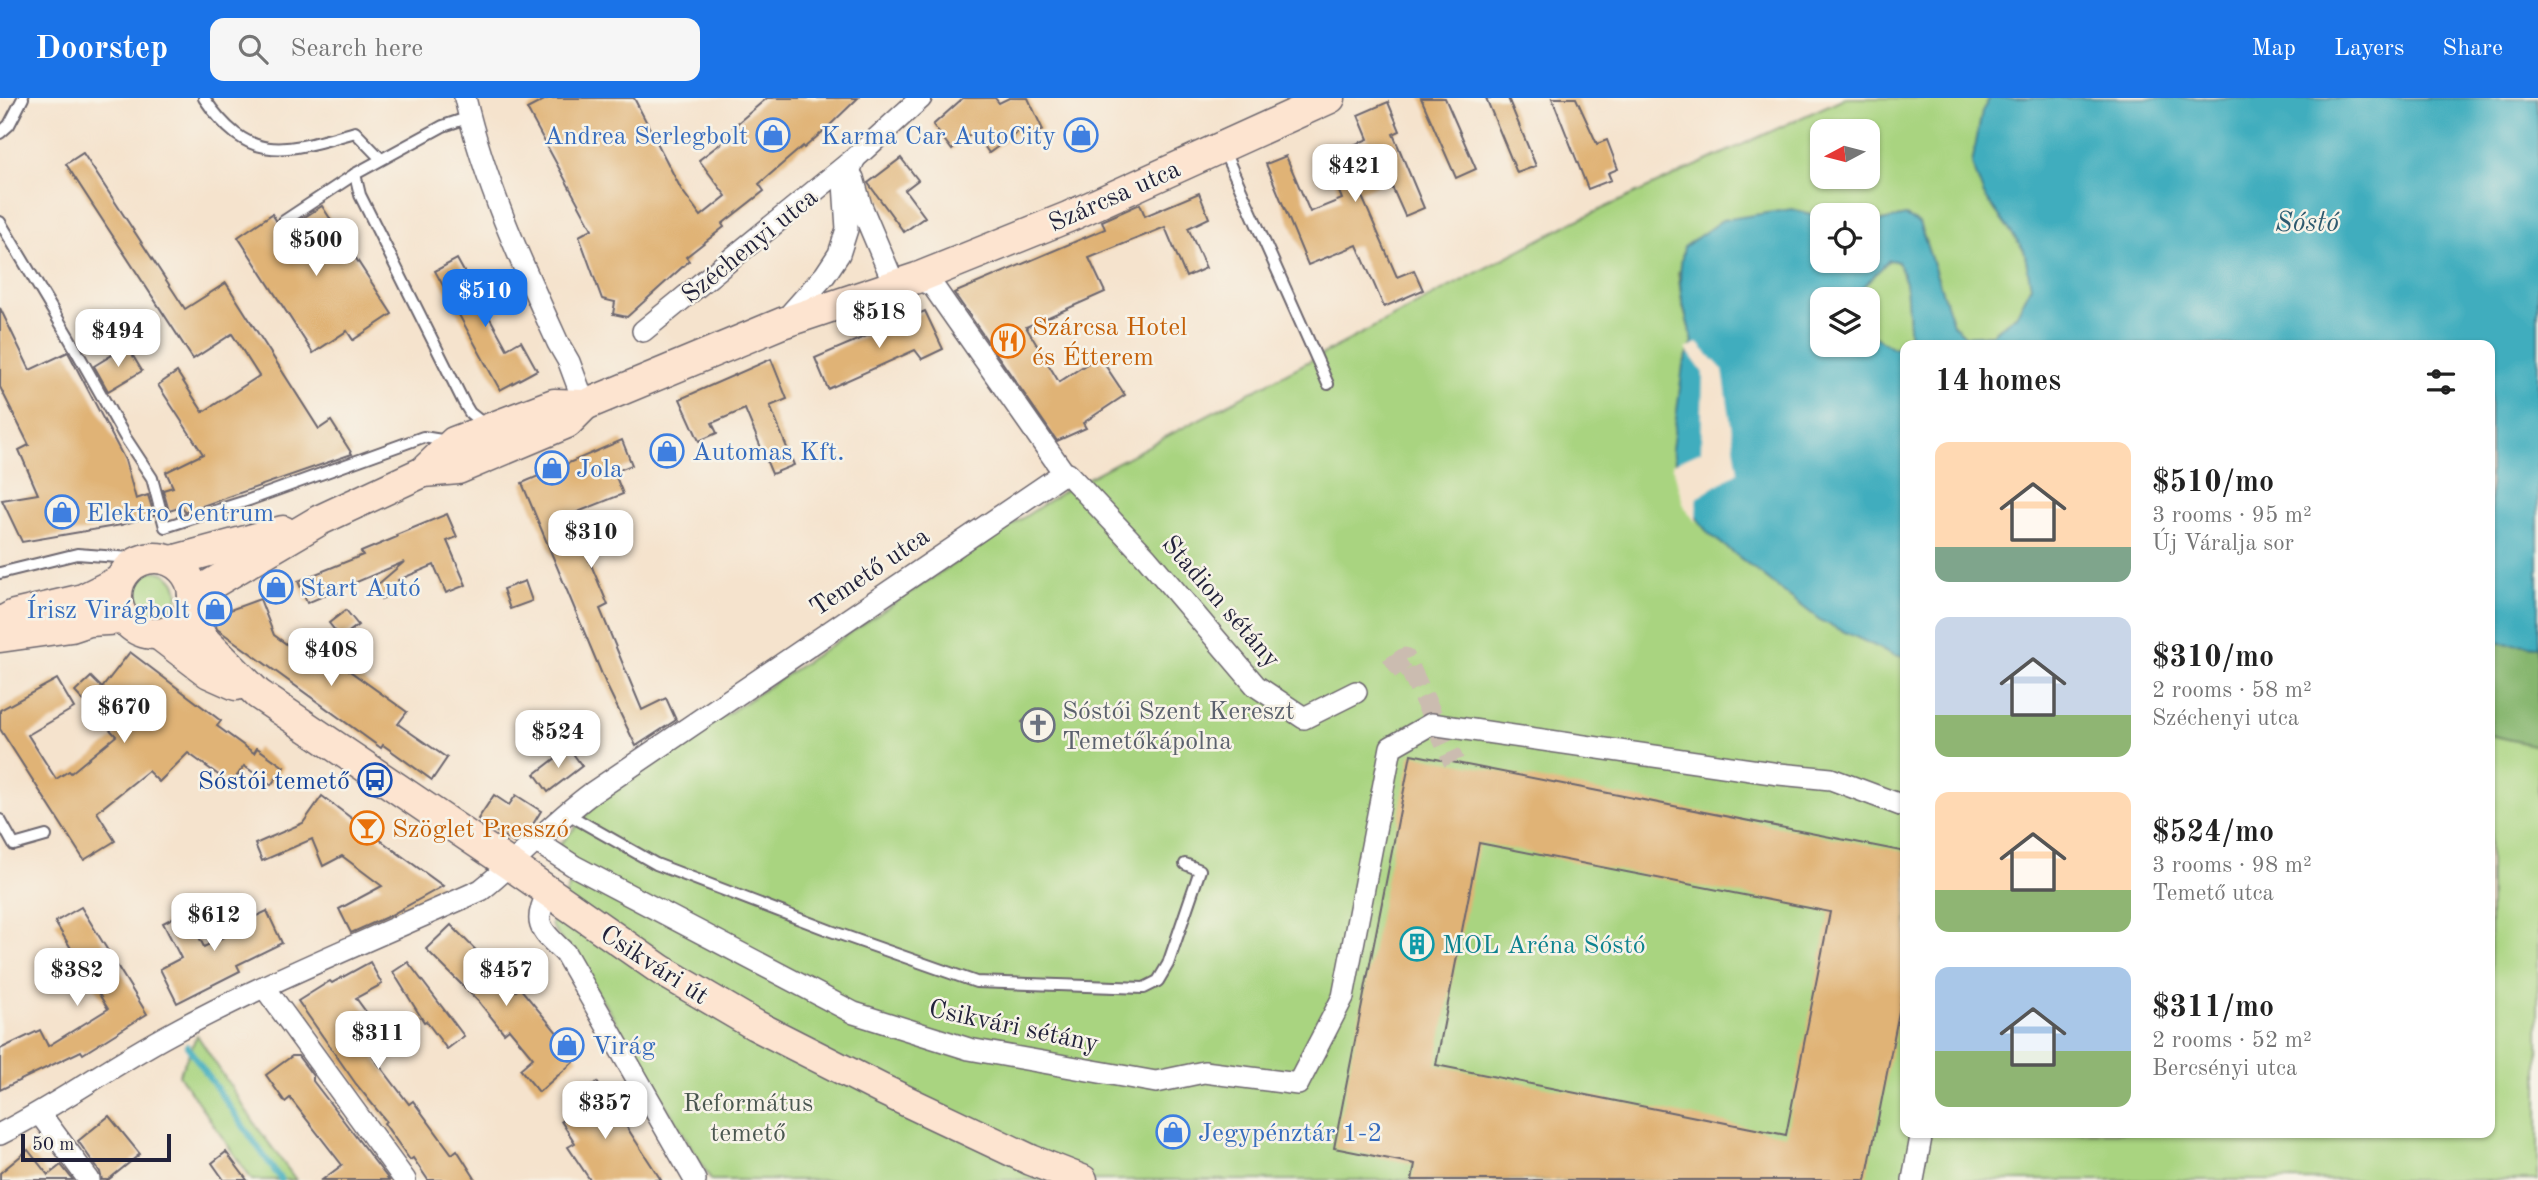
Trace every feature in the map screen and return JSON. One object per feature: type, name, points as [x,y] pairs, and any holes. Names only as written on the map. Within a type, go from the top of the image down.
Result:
[{"type":"main road","name":"Szárcsa utca","points":[[906,282],[1068,217],[1330,98]]},
{"type":"main road","name":"Széchenyi utca","points":[[424,472],[458,469],[567,423],[585,405],[782,323],[906,282]]},
{"type":"main road","name":"Széchenyi utca","points":[[320,520],[424,472],[470,436],[554,404],[585,405]]},
{"type":"main road","points":[[320,520],[191,605],[181,624],[170,631],[145,633],[124,620],[118,608],[116,594],[119,581],[134,563],[158,560],[320,520]]},
{"type":"main road","points":[[158,560],[183,570],[190,582],[191,605]]},
{"type":"main road","points":[[0,623],[14,615],[83,599],[119,581]]},
{"type":"main road","name":"Csikvári út","points":[[191,605],[203,639],[258,695]]},
{"type":"main road","points":[[0,637],[71,627],[89,621],[124,620]]},
{"type":"main road","name":"Csikvári út","points":[[158,634],[187,659],[209,673],[258,695],[661,970],[755,1026],[1018,1154],[1082,1180]]},
{"type":"street","name":"Széchenyi utca","points":[[643,331],[855,158],[921,98]]},
{"type":"street","points":[[468,107],[501,211],[558,344],[563,366],[585,405]]},
{"type":"street","name":"Széchenyi utca","points":[[855,158],[853,180],[906,282]]},
{"type":"street","name":"Széchenyi utca","points":[[782,323],[825,275],[839,254],[847,229],[844,183],[855,158]]},
{"type":"street","points":[[906,282],[933,286],[1064,473]]},
{"type":"street","name":"Stadion sétány","points":[[1064,473],[1068,474],[1147,558],[1256,686],[1304,718],[1356,692]]},
{"type":"street","name":"Temető utca","points":[[0,1134],[40,1114],[171,1033],[481,890],[512,866],[565,813],[1064,473]]},
{"type":"street","name":"Csikvári sétány","points":[[537,842],[574,866],[854,1013],[969,1049],[1156,1082],[1205,1072],[1298,1084],[1343,998],[1391,747],[1431,724],[1779,774],[1831,779],[1900,805]]},
{"type":"street","points":[[548,893],[539,910],[541,930],[565,953],[695,1180]]},
{"type":"street","points":[[265,988],[405,1180]]},
{"type":"street","points":[[40,1114],[89,1180]]},
{"type":"street","points":[[1913,1180],[1921,1138]]},
{"type":"lane","points":[[0,133],[9,125],[23,98]]},
{"type":"lane","points":[[204,98],[234,135],[251,145],[302,148],[355,132],[381,159]]},
{"type":"lane","points":[[284,221],[355,174],[443,126],[468,107]]},
{"type":"lane","points":[[1215,149],[1227,158],[1328,384]]},
{"type":"lane","points":[[355,174],[360,195],[470,413],[470,436]]},
{"type":"lane","points":[[0,222],[125,437],[152,478],[164,527],[249,500],[423,437],[470,436]]},
{"type":"lane","points":[[464,403],[470,436]]},
{"type":"lane","points":[[0,573],[77,554],[158,560]]},
{"type":"lane","points":[[565,813],[667,869],[976,982],[1144,988],[1158,981],[1168,964],[1200,870],[1185,864]]},
{"type":"lane","points":[[0,820],[14,845],[46,836]]},
{"type":"green space","name":"Református temető","points":[[1844,98],[2181,98],[1996,211],[2024,250],[2032,286],[2017,314],[1992,334],[1967,337],[1953,324],[1919,223],[1906,216],[1880,221],[1880,203],[1810,203],[1810,214],[1792,209],[1678,272],[1682,303],[1693,342],[1683,365],[1900,395],[1900,1138],[2495,1138],[2495,736],[2538,746],[2538,1180],[711,1180],[609,1010],[551,925],[572,881],[546,860],[602,797],[1065,490],[1567,225]]},
{"type":"green space","points":[[1889,260],[1898,261],[1906,283],[1910,340],[1900,340],[1900,349],[1893,348],[1880,340],[1880,287],[1863,287],[1876,273],[1880,273],[1880,269]]},
{"type":"green space","points":[[154,571],[171,578],[178,595],[171,612],[154,619],[137,612],[130,595],[137,578]]},
{"type":"green space","points":[[2495,642],[2538,646],[2538,746],[2495,736]]},
{"type":"green space","points":[[197,1035],[257,1127],[296,1180],[252,1180],[179,1075]]},
{"type":"water","name":"Sóstó","points":[[1990,98],[2538,98],[2538,646],[2495,642],[2495,340],[1910,340],[1906,283],[1898,261],[1889,260],[1880,269],[1880,221],[1906,216],[1919,223],[1953,324],[1966,336],[1992,334],[2017,314],[2031,286],[2024,250],[1984,195],[1972,164],[1982,111]]},
{"type":"water","name":"Sóstó","points":[[1792,209],[1810,214],[1810,273],[1876,273],[1863,287],[1810,287],[1810,357],[1880,357],[1880,340],[1893,348],[1900,349],[1900,656],[1821,621],[1708,533],[1687,505],[1672,449],[1683,365],[1693,342],[1680,284],[1684,247],[1722,220]]},
{"type":"pier","points":[[1698,343],[1723,370],[1738,472],[1697,498],[1696,523],[1684,506],[1672,464],[1701,451],[1703,373],[1686,349]]},
{"type":"building","points":[[548,98],[634,98],[681,189],[701,216],[726,196],[699,160],[737,131],[733,127],[767,98],[858,98],[804,148],[803,146],[759,184],[764,191],[686,257],[689,261],[627,317],[613,314],[615,302],[602,299],[579,236],[592,229],[527,109]]},
{"type":"building","points":[[963,98],[995,98],[999,103],[1009,98],[1028,98],[1043,130],[1026,138],[1022,129],[989,153],[974,131],[952,150],[933,125]]},
{"type":"building","points":[[1421,98],[1445,98],[1476,169],[1456,178]]},
{"type":"building","points":[[1486,98],[1508,98],[1536,166],[1517,173]]},
{"type":"building","points":[[1552,98],[1576,98],[1597,144],[1607,140],[1618,169],[1608,173],[1611,180],[1588,189]]},
{"type":"building","points":[[1388,102],[1400,131],[1393,134],[1424,208],[1405,216],[1389,180],[1360,192],[1397,277],[1414,270],[1423,290],[1384,307],[1357,245],[1308,265],[1266,164],[1286,156],[1310,212],[1342,199],[1325,157],[1368,139],[1358,115]]},
{"type":"building","points":[[83,153],[185,309],[226,283],[319,429],[331,421],[352,454],[185,512],[182,507],[169,511],[163,490],[173,487],[166,472],[203,454],[158,385],[177,372],[203,412],[259,376],[232,334],[193,359],[66,164]]},
{"type":"building","points":[[901,158],[918,180],[905,190],[925,217],[904,232],[868,183]]},
{"type":"building","name":"Szárcsa Hotel és Étterem","points":[[1199,193],[1209,218],[1188,228],[1206,268],[1186,277],[1165,227],[1089,258],[1105,292],[1026,327],[1059,382],[1099,356],[1125,395],[1083,423],[1086,428],[1057,441],[954,293],[1105,229],[1102,221],[1140,204],[1145,216]]},
{"type":"building","points":[[322,206],[392,314],[353,340],[347,331],[313,353],[238,237],[272,214],[283,231]]},
{"type":"building","points":[[457,259],[507,349],[521,341],[537,370],[500,390],[435,271]]},
{"type":"building","points":[[0,308],[30,370],[68,352],[125,460],[136,499],[148,495],[154,515],[121,525],[22,542],[2,500],[38,494],[19,450],[29,445],[0,387]]},
{"type":"building","points":[[925,311],[943,349],[922,359],[915,350],[828,389],[815,358]]},
{"type":"building","points":[[127,346],[142,371],[108,391],[94,366]]},
{"type":"building","points":[[771,359],[787,399],[770,406],[794,465],[772,474],[745,409],[712,423],[717,433],[699,441],[680,399]]},
{"type":"building","points":[[622,440],[632,465],[614,472],[623,494],[570,515],[608,605],[600,609],[642,710],[666,698],[676,720],[636,746],[606,684],[522,483]]},
{"type":"building","points":[[447,514],[457,537],[447,541],[466,585],[446,593],[434,565],[398,580],[402,591],[381,599],[376,586],[404,562],[307,603],[298,581],[363,555],[361,552]]},
{"type":"building","points":[[525,581],[532,601],[510,609],[503,589]]},
{"type":"building","points":[[260,599],[274,635],[321,669],[330,657],[407,712],[398,724],[447,758],[432,780],[383,745],[381,748],[217,629],[215,623],[219,614]]},
{"type":"building","points":[[346,610],[358,625],[341,638],[329,623]]},
{"type":"building","points":[[130,652],[221,721],[217,726],[254,753],[257,748],[284,767],[271,785],[244,766],[231,784],[188,753],[159,782],[148,771],[97,812],[115,841],[84,860],[0,729],[0,710],[57,679],[74,708],[28,735],[56,779],[69,771],[71,773],[116,736],[75,692],[91,677],[102,688]]},
{"type":"building","name":"Sóstói Szent Kereszt Temetőkápolna","points":[[1036,709],[1054,728],[1041,741],[1022,722]]},
{"type":"building","points":[[569,748],[582,766],[548,792],[535,774]]},
{"type":"building","name":"MOL Aréna Sóstó","points":[[1411,754],[1900,851],[1900,1007],[1866,1180],[1412,1180],[1415,1164],[1334,1148]],"holes":[[[1479,843],[1830,912],[1786,1135],[1436,1065]]]},
{"type":"building","points":[[494,795],[509,805],[516,795],[541,811],[530,829],[514,843],[478,819]]},
{"type":"building","points":[[322,796],[443,886],[389,916],[351,933],[339,909],[382,886],[342,856],[323,866],[312,839],[262,861],[255,844],[303,823]]},
{"type":"building","points":[[81,907],[147,1014],[83,1054],[81,1051],[0,1090],[0,1049],[40,1030],[48,1046],[108,1009],[55,922]]},
{"type":"building","points":[[186,911],[204,947],[237,930],[235,926],[267,911],[282,943],[237,965],[240,971],[177,1003],[160,969],[181,958],[163,923]]},
{"type":"building","points":[[451,925],[516,991],[520,988],[578,1058],[539,1092],[520,1069],[533,1058],[509,1029],[504,1033],[479,1002],[426,949]]},
{"type":"building","points":[[370,962],[382,984],[356,998],[391,1046],[374,1058],[409,1104],[413,1101],[452,1154],[457,1150],[476,1180],[428,1180],[413,1158],[410,1160],[384,1123],[386,1121],[356,1084],[298,1001],[330,981],[332,983]]},
{"type":"building","points":[[408,962],[464,1036],[447,1049],[426,1021],[424,1022],[393,972]]},
{"type":"building","points":[[292,1056],[298,1056],[313,1076],[313,1081],[389,1180],[322,1180],[342,1165],[290,1098],[285,1102],[266,1075]]},
{"type":"building","points":[[597,1082],[661,1180],[590,1180],[568,1147],[575,1143],[561,1121],[579,1109],[572,1099]]},
{"type":"building","points":[[109,1116],[140,1154],[108,1180],[102,1180],[100,1172],[78,1141]]},
{"type":"building","points":[[28,1150],[48,1175],[61,1165],[73,1180],[0,1180],[0,1173]]},
{"type":"building","points":[[226,1152],[247,1180],[224,1180],[212,1163]]},
{"type":"waterway","points":[[187,1046],[281,1180]]},
{"type":"tunnel","points":[[1389,669],[1405,658],[1454,762]]},
{"type":"place","name":"Andrea Serlegbolt","points":[[773,135]]},
{"type":"place","name":"Karma Car AutoCity","points":[[1081,135]]},
{"type":"place","name":"Szárcsa Hotel és Étterem","points":[[1008,341]]},
{"type":"place","name":"Automas Kft.","points":[[667,451]]},
{"type":"place","name":"Jola","points":[[552,468]]},
{"type":"place","name":"Elektro Centrum","points":[[62,512]]},
{"type":"place","name":"Start Autó","points":[[276,587]]},
{"type":"place","name":"Írisz Virágbolt","points":[[215,609]]},
{"type":"place","name":"Sóstói Szent Kereszt Temetőkápolna","points":[[1038,725]]},
{"type":"place","name":"Sóstói temető","points":[[375,780]]},
{"type":"place","name":"Szöglet Presszó","points":[[367,828]]},
{"type":"place","name":"MOL Aréna Sóstó","points":[[1417,944]]},
{"type":"place","name":"Virág","points":[[567,1045]]},
{"type":"place","name":"Jegypénztár 1-2","points":[[1173,1132]]}]
